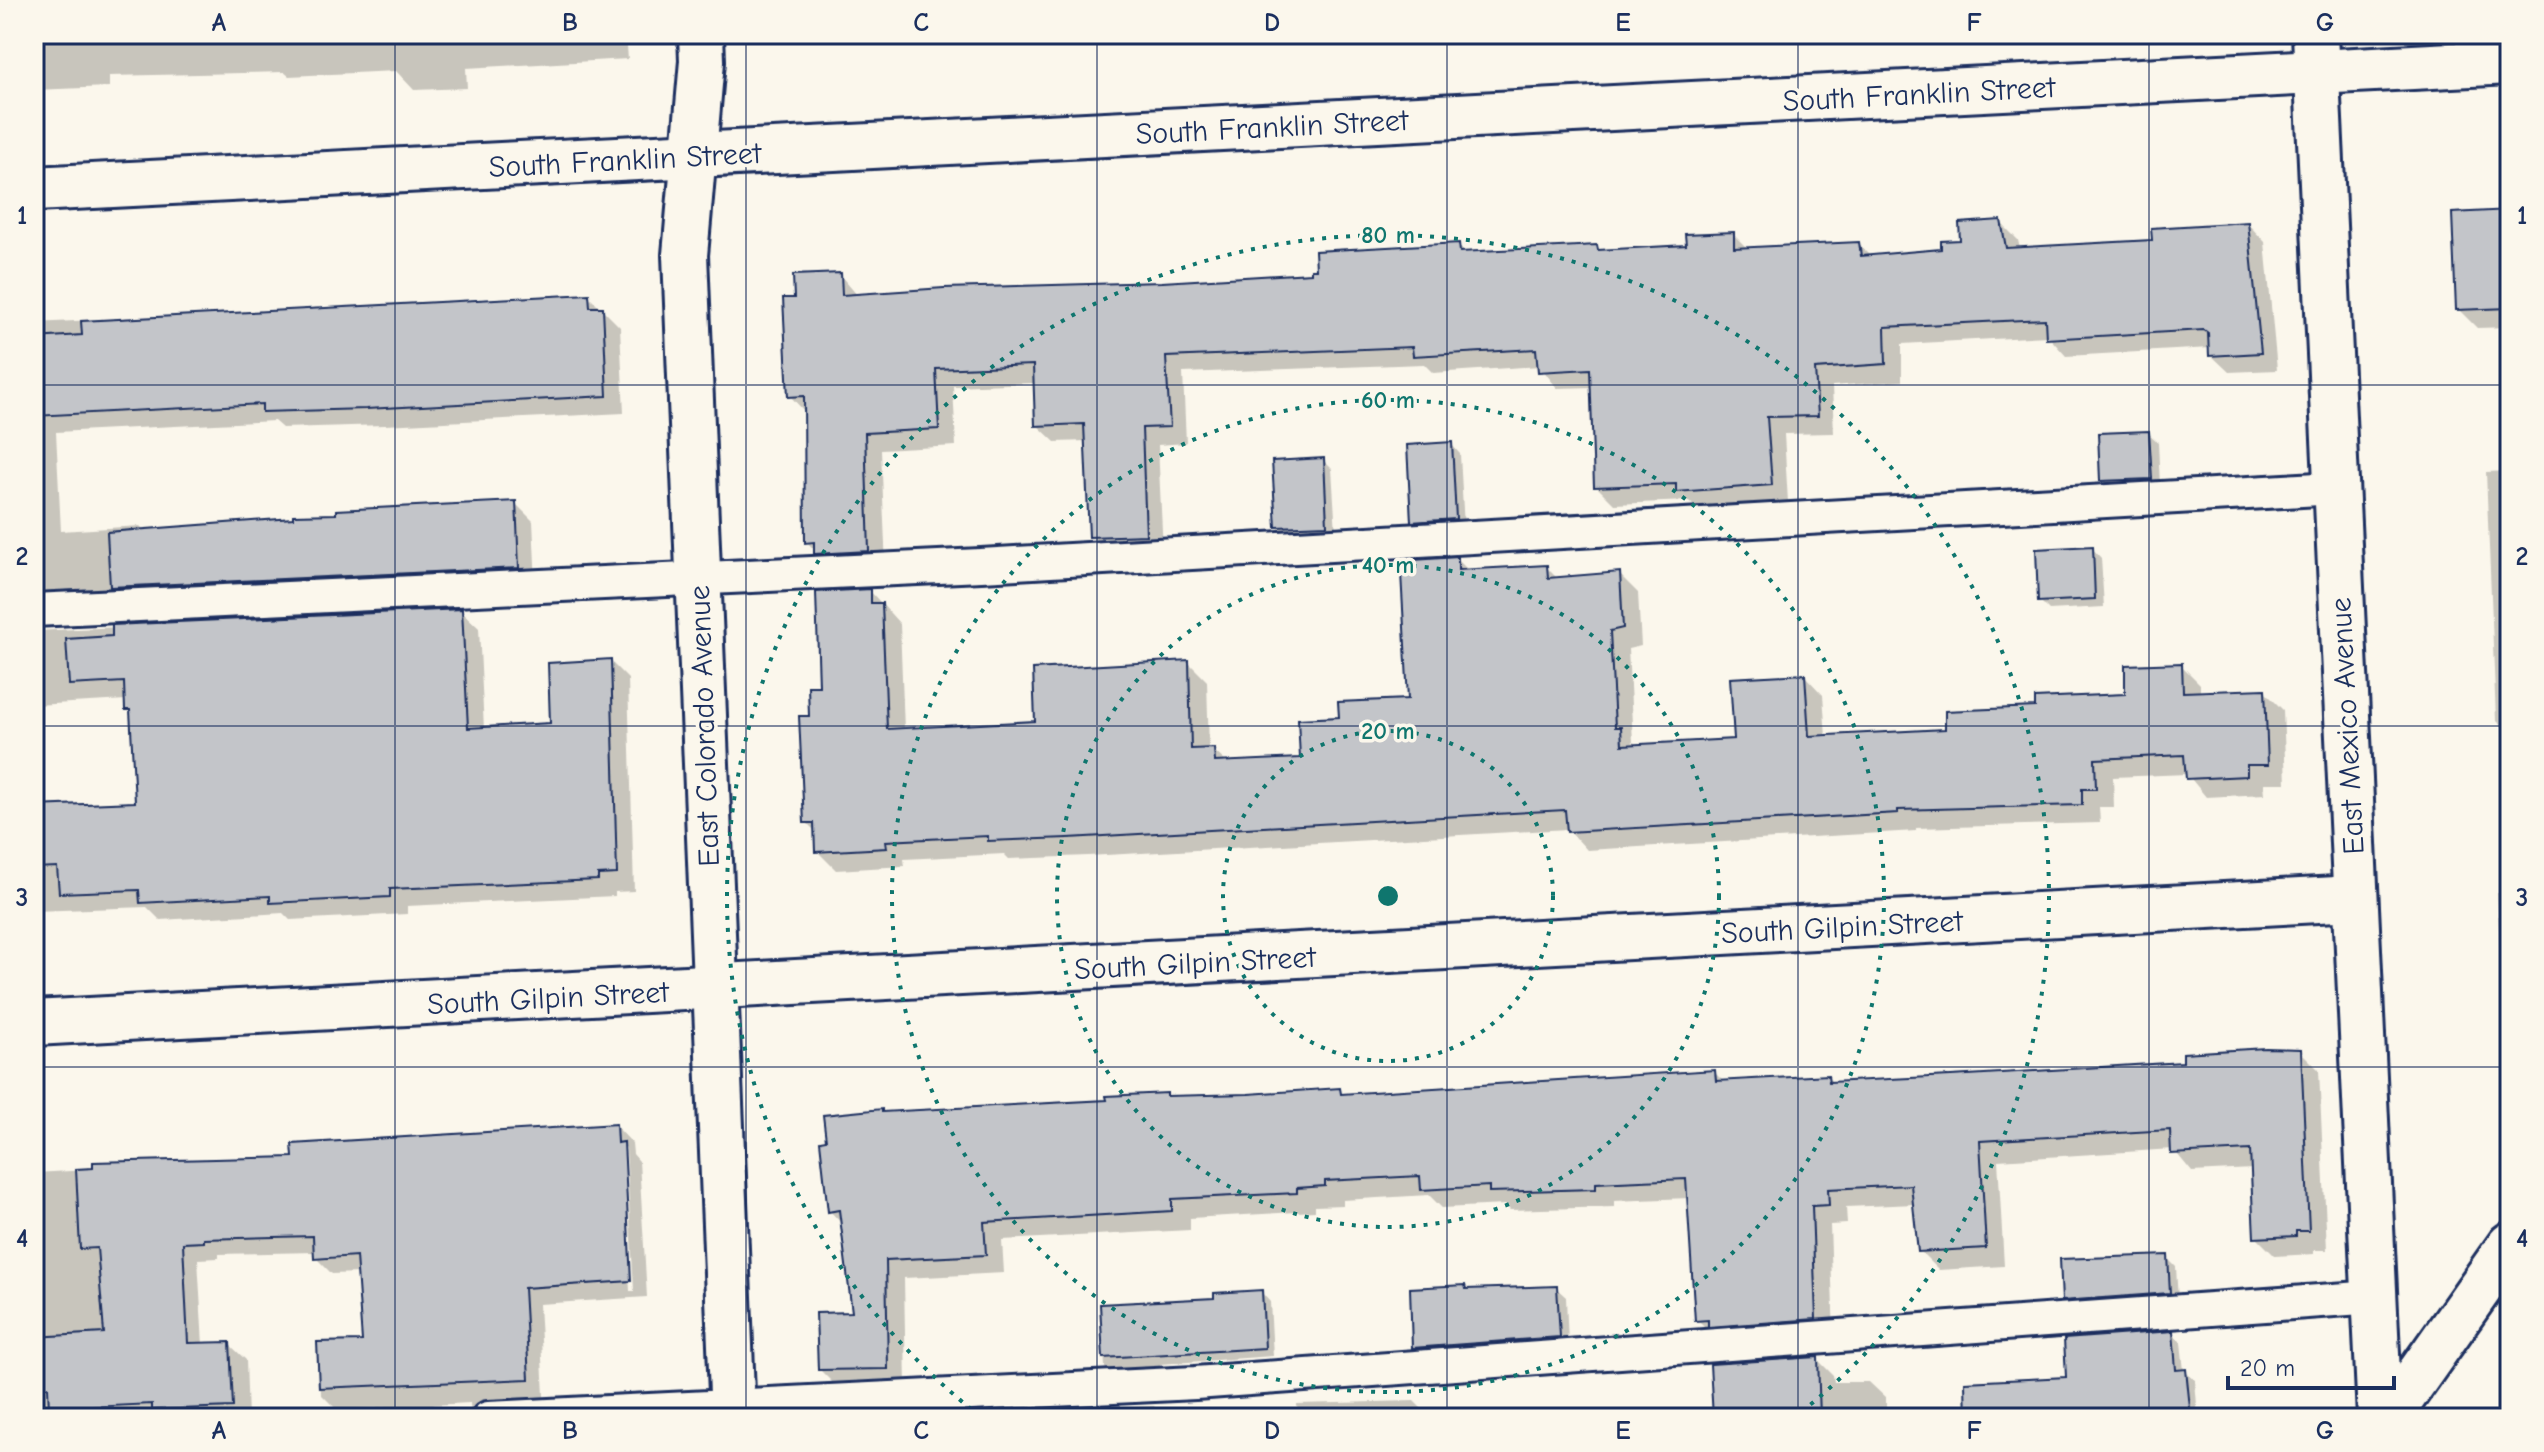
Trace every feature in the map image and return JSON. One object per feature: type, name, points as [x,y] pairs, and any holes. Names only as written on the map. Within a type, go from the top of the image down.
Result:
[{"type":"street","name":"East Colorado Avenue","points":[[701,34],[702,61],[685,255],[732,1412]]},
{"type":"street","name":"South Franklin Street","points":[[34,189],[693,157],[2316,54],[2510,62]]},
{"type":"street","name":"East Mexico Avenue","points":[[2316,54],[2380,1418]]},
{"type":"street","name":"South Gilpin Street","points":[[34,1023],[715,989],[2355,898]]},
{"type":"street","points":[[2388,1418],[2510,1245]]},
{"type":"lane","points":[[34,610],[698,579],[2336,488]]},
{"type":"lane","points":[[488,1418],[732,1412],[1211,1382],[2375,1297]]},
{"type":"building","points":[[2510,210],[2510,308],[2456,310],[2452,213]]},
{"type":"building","points":[[2001,220],[2006,248],[2152,240],[2151,228],[2248,222],[2261,353],[2209,356],[2208,333],[2204,330],[2046,339],[2045,319],[1885,327],[1886,364],[1815,369],[1818,416],[1767,417],[1772,485],[1676,492],[1676,484],[1594,487],[1590,369],[1538,372],[1536,349],[1413,356],[1412,347],[1166,357],[1170,427],[1142,428],[1146,535],[1089,537],[1084,424],[1035,426],[1033,365],[936,369],[939,429],[865,433],[869,551],[814,554],[814,542],[805,543],[804,396],[788,397],[783,298],[794,298],[793,275],[841,273],[842,295],[944,288],[1162,282],[1311,273],[1311,269],[1316,269],[1315,251],[1459,243],[1460,252],[1597,245],[1598,250],[1686,245],[1685,234],[1734,232],[1734,248],[1859,242],[1861,256],[1941,249],[1941,241],[1960,240],[1959,223]]},
{"type":"building","points":[[589,294],[590,307],[603,307],[607,396],[366,409],[262,412],[262,404],[34,416],[34,338],[82,335],[81,321]]},
{"type":"building","points":[[2149,431],[2152,479],[2100,481],[2098,433]]},
{"type":"building","points":[[1452,442],[1456,519],[1411,522],[1407,445]]},
{"type":"building","points":[[1324,458],[1327,525],[1276,527],[1272,461]]},
{"type":"building","points":[[516,501],[519,568],[110,587],[107,532],[336,514],[336,510]]},
{"type":"building","points":[[2093,546],[2095,599],[2038,602],[2036,549]]},
{"type":"building","points":[[1458,557],[1458,570],[1547,565],[1548,578],[1620,572],[1623,628],[1610,631],[1615,727],[1621,727],[1622,745],[1734,739],[1730,678],[1805,674],[1809,736],[1945,729],[1945,711],[2035,707],[2035,698],[2125,694],[2125,665],[2182,663],[2183,692],[2265,689],[2268,765],[2247,765],[2247,776],[2186,779],[2184,755],[2095,759],[2096,789],[2082,789],[2082,805],[1898,810],[1898,813],[1567,832],[1565,810],[1068,838],[988,841],[988,836],[886,841],[887,848],[815,852],[814,823],[804,823],[799,716],[809,716],[808,686],[819,686],[816,592],[871,589],[871,603],[882,603],[887,729],[1035,721],[1033,669],[1189,660],[1191,749],[1214,748],[1215,762],[1300,758],[1298,719],[1339,717],[1338,702],[1408,699],[1401,573],[1413,572],[1413,560]]},
{"type":"building","points":[[462,609],[468,728],[550,723],[548,663],[611,659],[617,874],[598,875],[598,880],[390,889],[390,897],[270,903],[270,896],[140,903],[139,890],[59,893],[57,867],[34,868],[34,806],[135,802],[130,710],[125,710],[124,682],[69,685],[66,639],[112,636],[112,625]]},
{"type":"building","points":[[2301,1049],[2309,1231],[2296,1231],[2296,1236],[2254,1238],[2250,1150],[2171,1154],[2170,1130],[1980,1141],[1986,1248],[1918,1252],[1911,1185],[1828,1189],[1829,1205],[1812,1206],[1816,1319],[1708,1327],[1708,1320],[1695,1321],[1686,1179],[1596,1183],[1596,1189],[1489,1192],[1489,1186],[1421,1190],[1420,1176],[1325,1181],[1325,1186],[1297,1188],[1297,1193],[1172,1199],[1172,1211],[984,1222],[986,1255],[886,1260],[888,1369],[818,1370],[816,1313],[852,1312],[839,1210],[828,1212],[820,1141],[826,1140],[823,1115],[882,1109],[882,1112],[1107,1100],[1106,1096],[1167,1093],[1167,1096],[1248,1094],[1340,1088],[1341,1094],[1715,1070],[1716,1081],[1828,1075],[1829,1082],[2183,1062],[2183,1053]]},
{"type":"building","points":[[616,1124],[617,1143],[624,1142],[631,1281],[524,1288],[529,1379],[319,1388],[317,1342],[362,1341],[356,1256],[314,1259],[313,1236],[204,1239],[204,1242],[183,1243],[188,1343],[230,1342],[233,1407],[152,1410],[152,1404],[49,1409],[48,1387],[34,1387],[34,1337],[104,1333],[97,1248],[80,1249],[76,1169],[93,1168],[93,1162],[293,1157],[292,1144]]},
{"type":"building","points":[[2168,1255],[2170,1293],[2062,1301],[2060,1259]]},
{"type":"building","points":[[1465,1285],[1466,1289],[1557,1286],[1560,1337],[1412,1348],[1410,1288]]},
{"type":"building","points":[[1262,1290],[1265,1348],[1103,1358],[1100,1304],[1214,1298],[1214,1293]]},
{"type":"building","points":[[2173,1331],[2176,1370],[2186,1369],[2191,1418],[1966,1418],[1965,1382],[2066,1377],[2064,1339]]},
{"type":"building","points":[[1818,1357],[1820,1418],[1713,1418],[1710,1364]]}]
